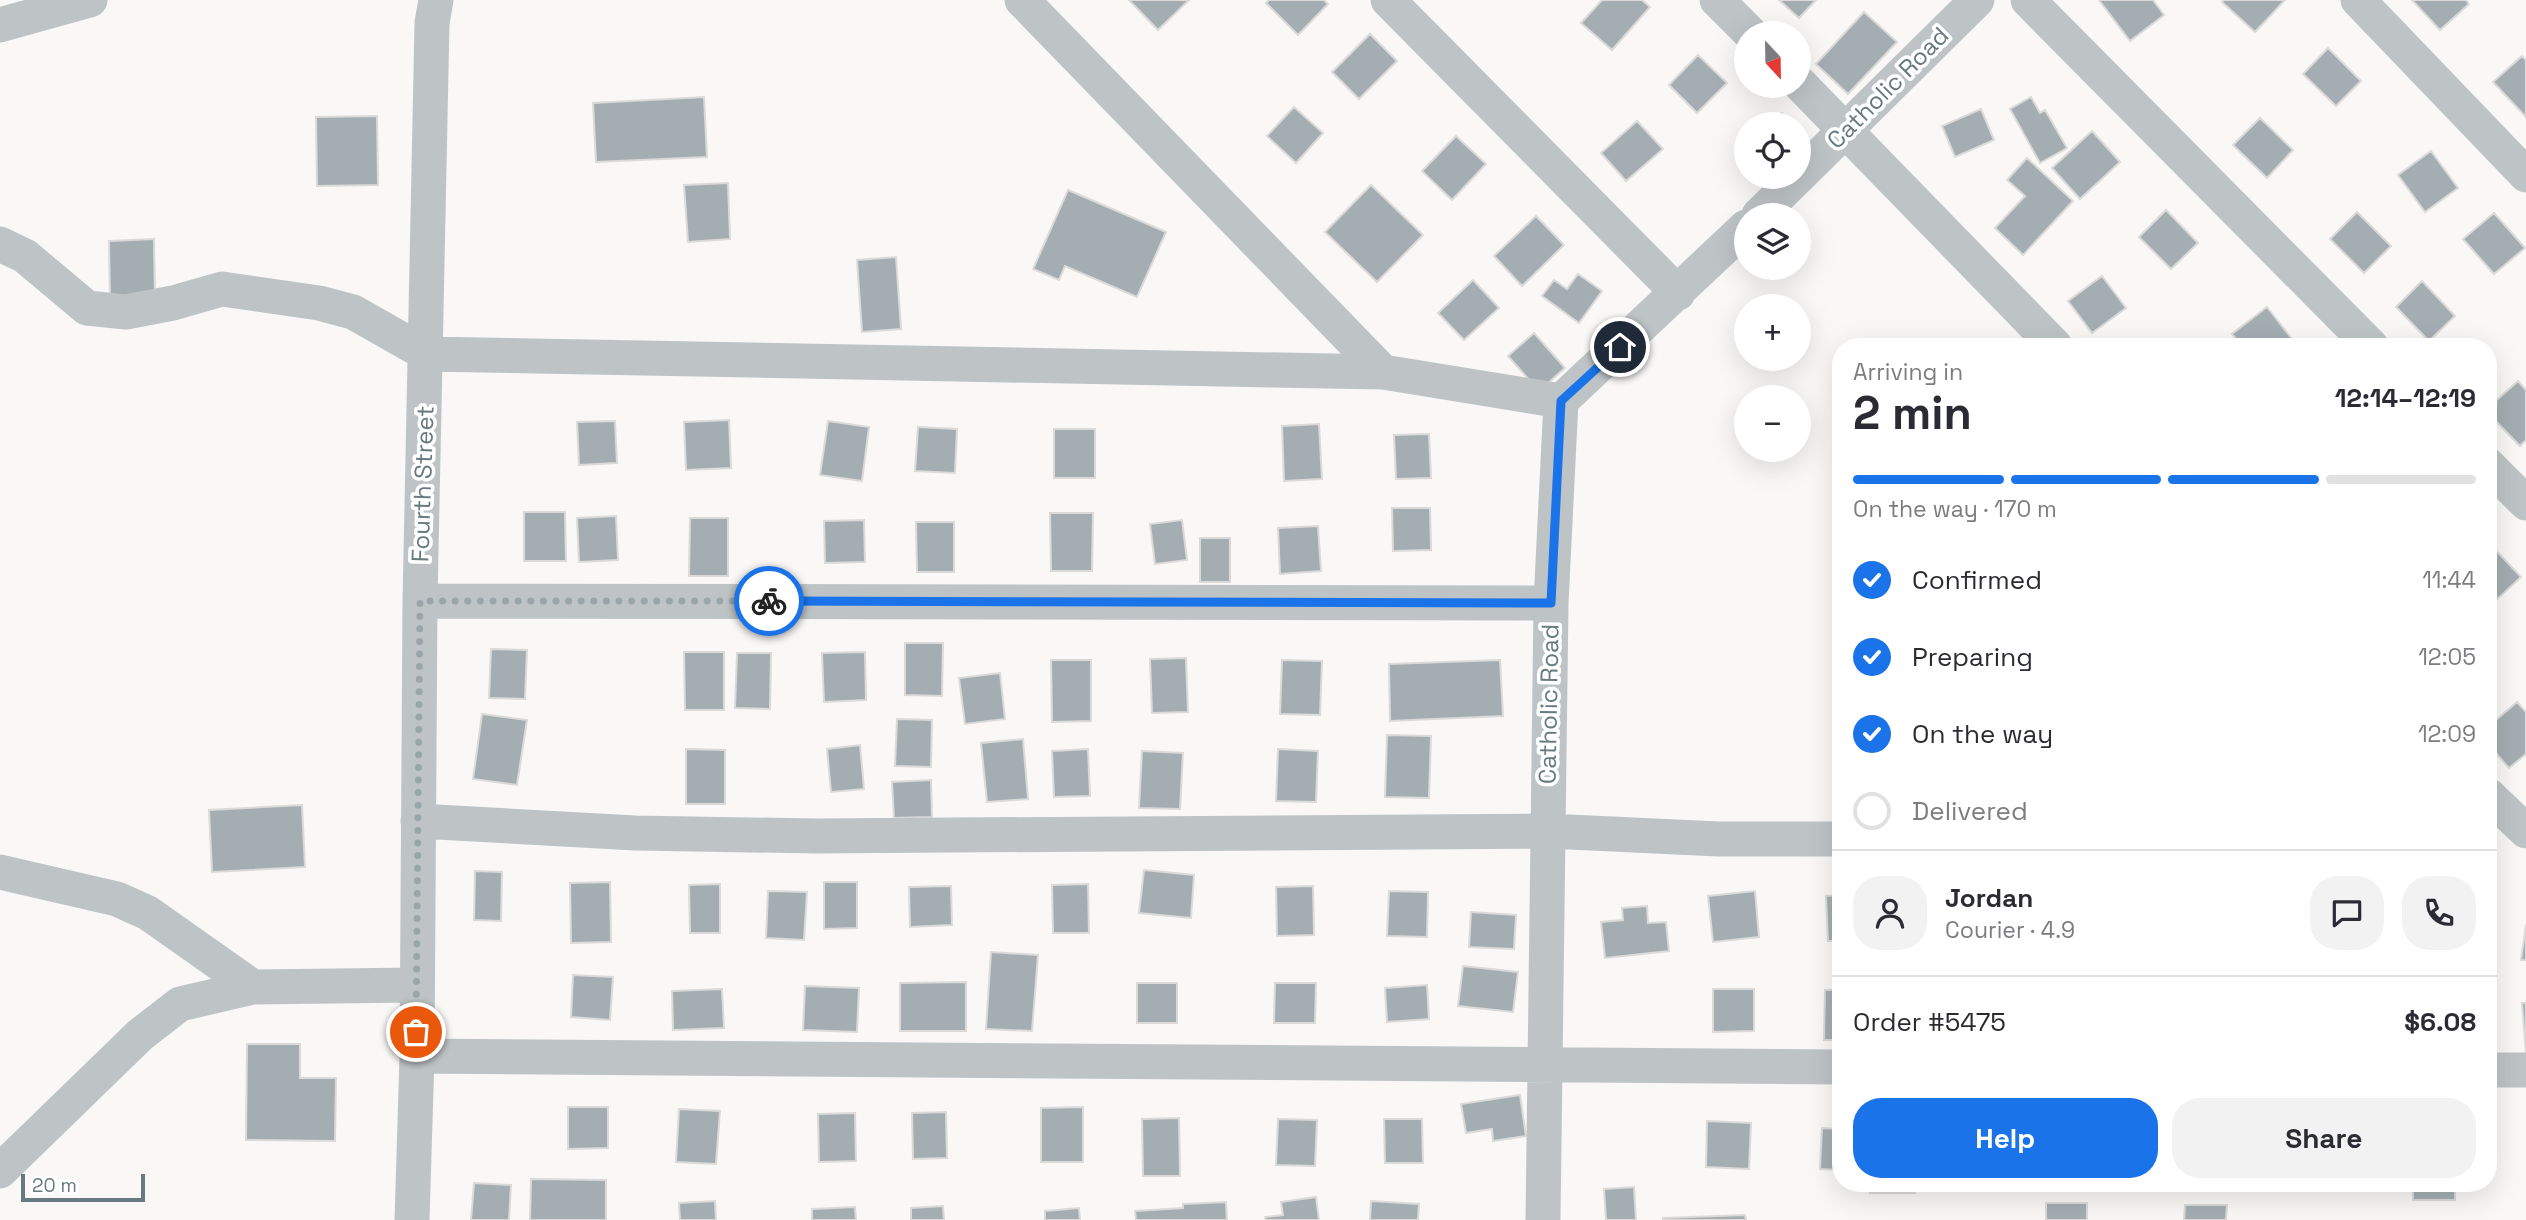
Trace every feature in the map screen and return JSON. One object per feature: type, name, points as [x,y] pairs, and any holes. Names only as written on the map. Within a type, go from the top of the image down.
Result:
[{"type":"street","points":[[0,24],[90,0]]},
{"type":"street","name":"Fourth Street","points":[[412,1220],[420,601],[432,23],[436,0]]},
{"type":"street","points":[[1022,0],[1383,372]]},
{"type":"street","points":[[1388,0],[1678,293]]},
{"type":"street","points":[[1717,0],[1738,21]]},
{"type":"street","name":"Catholic Road","points":[[1811,165],[1977,0]]},
{"type":"street","points":[[2028,0],[2363,338]]},
{"type":"street","points":[[2358,0],[2526,175]]},
{"type":"street","points":[[1811,95],[2046,338]]},
{"type":"street","name":"Catholic Road","points":[[1771,203],[1786,189]]},
{"type":"street","points":[[0,244],[24,256],[87,308],[125,312],[173,303],[222,289],[319,303],[353,312],[427,354],[1383,372],[1561,401],[1734,239]]},
{"type":"street","name":"Catholic Road","points":[[1543,1220],[1551,603],[1561,401]]},
{"type":"street","points":[[2497,475],[2526,503]]},
{"type":"street","points":[[420,601],[1551,603]]},
{"type":"street","points":[[2497,808],[2512,830]]},
{"type":"street","points":[[418,821],[635,832],[816,836],[1548,831],[1719,839],[1832,839]]},
{"type":"street","points":[[0,872],[117,899],[148,913],[253,987]]},
{"type":"street","points":[[0,1171],[141,1035],[180,1004],[253,987],[416,985]]},
{"type":"street","points":[[416,1056],[1832,1067]]},
{"type":"street","points":[[2497,1070],[2526,1070]]},
{"type":"building","points":[[1129,0],[1189,0],[1158,30]]},
{"type":"building","points":[[1269,0],[1324,0],[1328,4],[1298,35],[1266,3]]},
{"type":"building","points":[[1602,0],[1642,0],[1650,7],[1612,50],[1581,23]]},
{"type":"building","points":[[1779,0],[1816,0],[1799,18]]},
{"type":"building","points":[[2099,0],[2153,0],[2164,15],[2130,41]]},
{"type":"building","points":[[2285,0],[2255,32],[2222,2]]},
{"type":"building","points":[[2412,0],[2466,0],[2469,4],[2440,30]]},
{"type":"building","points":[[1864,12],[1897,42],[1848,94],[1816,64]]},
{"type":"building","points":[[1370,34],[1397,61],[1359,99],[1332,72]]},
{"type":"building","points":[[2328,48],[2361,81],[2336,106],[2303,74]]},
{"type":"building","points":[[1698,55],[1727,83],[1697,113],[1669,85]]},
{"type":"building","points":[[2522,56],[2526,60],[2526,117],[2493,82]]},
{"type":"building","points":[[704,97],[707,157],[596,162],[593,103]]},
{"type":"building","points":[[2031,97],[2040,113],[2045,110],[2067,148],[2040,163],[2010,109]]},
{"type":"building","points":[[1294,107],[1323,133],[1296,163],[1267,136]]},
{"type":"building","points":[[1981,109],[1994,140],[1955,157],[1942,126]]},
{"type":"building","points":[[377,116],[378,185],[317,186],[316,117]]},
{"type":"building","points":[[2260,118],[2293,150],[2267,178],[2233,145]]},
{"type":"building","points":[[1637,121],[1663,149],[1626,181],[1601,153]]},
{"type":"building","points":[[2092,131],[2120,162],[2080,199],[2052,168]]},
{"type":"building","points":[[1456,136],[1486,164],[1452,200],[1422,171]]},
{"type":"building","points":[[2431,151],[2458,188],[2425,212],[2398,175]]},
{"type":"building","points":[[2027,158],[2073,201],[2023,255],[1995,228],[2025,196],[2007,180]]},
{"type":"building","points":[[728,183],[730,239],[688,242],[684,185]]},
{"type":"building","points":[[1371,185],[1423,235],[1377,282],[1325,232]]},
{"type":"building","points":[[1068,190],[1166,232],[1137,297],[1065,266],[1059,280],[1033,269]]},
{"type":"building","points":[[2166,210],[2198,243],[2171,269],[2139,237]]},
{"type":"building","points":[[2357,212],[2391,246],[2364,273],[2330,239]]},
{"type":"building","points":[[2494,213],[2525,248],[2494,274],[2463,239]]},
{"type":"building","points":[[1536,216],[1564,245],[1522,286],[1494,256]]},
{"type":"building","points":[[154,239],[155,299],[110,300],[109,241]]},
{"type":"building","points":[[896,257],[901,329],[862,332],[857,260]]},
{"type":"building","points":[[1578,274],[1602,291],[1579,323],[1542,296],[1554,280],[1567,289]]},
{"type":"building","points":[[2102,276],[2126,308],[2092,333],[2068,301]]},
{"type":"building","points":[[1473,280],[1499,308],[1464,340],[1438,313]]},
{"type":"building","points":[[2422,281],[2455,316],[2432,338],[2426,338],[2396,307]]},
{"type":"building","points":[[2267,307],[2291,338],[2235,338],[2232,334]]},
{"type":"building","points":[[1534,333],[1565,368],[1539,391],[1508,356]]},
{"type":"building","points":[[2518,381],[2526,390],[2526,440],[2520,446],[2497,422],[2497,400]]},
{"type":"building","points":[[729,420],[731,468],[686,470],[684,422]]},
{"type":"building","points":[[615,421],[617,463],[579,465],[577,422]]},
{"type":"building","points":[[828,421],[869,427],[862,481],[820,475]]},
{"type":"building","points":[[1319,424],[1322,479],[1284,481],[1282,426]]},
{"type":"building","points":[[918,427],[957,429],[955,473],[915,471]]},
{"type":"building","points":[[1054,429],[1095,429],[1095,478],[1054,478]]},
{"type":"building","points":[[1429,434],[1431,478],[1396,479],[1394,435]]},
{"type":"building","points":[[1392,508],[1430,508],[1431,550],[1393,551]]},
{"type":"building","points":[[524,512],[565,512],[566,561],[524,561]]},
{"type":"building","points":[[1050,513],[1093,513],[1092,571],[1051,571]]},
{"type":"building","points":[[616,516],[618,560],[579,562],[577,518]]},
{"type":"building","points":[[690,518],[728,518],[728,576],[689,576]]},
{"type":"building","points":[[864,520],[865,562],[825,563],[824,521]]},
{"type":"building","points":[[1182,520],[1187,560],[1155,564],[1150,524]]},
{"type":"building","points":[[916,522],[954,522],[954,572],[917,572]]},
{"type":"building","points":[[1318,526],[1321,571],[1280,574],[1278,528]]},
{"type":"building","points":[[1200,538],[1230,538],[1230,582],[1200,582]]},
{"type":"building","points":[[2497,552],[2521,577],[2497,599]]},
{"type":"building","points":[[905,643],[943,643],[942,696],[905,695]]},
{"type":"building","points":[[491,649],[527,650],[525,699],[489,698]]},
{"type":"building","points":[[684,652],[724,652],[724,710],[685,710]]},
{"type":"building","points":[[865,652],[866,700],[824,702],[822,653]]},
{"type":"building","points":[[737,653],[771,653],[770,709],[735,708]]},
{"type":"building","points":[[1186,658],[1188,712],[1152,713],[1150,659]]},
{"type":"building","points":[[1051,660],[1091,660],[1091,721],[1052,722]]},
{"type":"building","points":[[1282,660],[1322,661],[1320,715],[1280,714]]},
{"type":"building","points":[[1500,660],[1503,716],[1390,721],[1389,664]]},
{"type":"building","points":[[1000,673],[1005,719],[965,724],[959,678]]},
{"type":"building","points":[[2517,702],[2526,712],[2526,754],[2509,768],[2497,754],[2497,719]]},
{"type":"building","points":[[482,714],[527,720],[517,785],[473,779]]},
{"type":"building","points":[[897,719],[932,720],[931,767],[895,766]]},
{"type":"building","points":[[1387,735],[1431,736],[1429,798],[1385,797]]},
{"type":"building","points":[[1023,739],[1028,799],[987,802],[981,743]]},
{"type":"building","points":[[860,745],[864,789],[831,792],[827,749]]},
{"type":"building","points":[[686,749],[725,750],[725,804],[686,804]]},
{"type":"building","points":[[1088,749],[1090,796],[1054,797],[1052,751]]},
{"type":"building","points":[[1278,749],[1318,751],[1316,802],[1276,801]]},
{"type":"building","points":[[1142,751],[1183,753],[1180,809],[1139,808]]},
{"type":"building","points":[[931,780],[932,817],[894,818],[892,782]]},
{"type":"building","points":[[302,805],[305,867],[212,872],[209,810]]},
{"type":"building","points":[[1144,870],[1194,875],[1191,918],[1139,913]]},
{"type":"building","points":[[475,871],[502,872],[501,921],[474,920]]},
{"type":"building","points":[[610,882],[611,942],[571,943],[570,883]]},
{"type":"building","points":[[824,882],[857,882],[857,928],[824,929]]},
{"type":"building","points":[[720,884],[720,933],[690,933],[689,885]]},
{"type":"building","points":[[1088,884],[1089,933],[1053,933],[1052,885]]},
{"type":"building","points":[[951,886],[952,925],[910,927],[909,887]]},
{"type":"building","points":[[1313,886],[1314,935],[1277,936],[1276,887]]},
{"type":"building","points":[[768,891],[807,892],[804,940],[766,938]]},
{"type":"building","points":[[1389,891],[1428,892],[1427,937],[1387,936]]},
{"type":"building","points":[[1755,891],[1759,937],[1713,942],[1708,896]]},
{"type":"building","points":[[1826,896],[1832,896],[1832,941],[1828,941]]},
{"type":"building","points":[[1647,906],[1648,923],[1666,922],[1669,951],[1605,958],[1601,922],[1623,920],[1622,908]]},
{"type":"building","points":[[1471,912],[1516,915],[1514,949],[1469,947]]},
{"type":"building","points":[[2526,925],[2526,960],[2521,960]]},
{"type":"building","points":[[991,952],[1038,955],[1032,1031],[986,1029]]},
{"type":"building","points":[[1463,966],[1518,972],[1513,1012],[1458,1006]]},
{"type":"building","points":[[573,975],[613,977],[610,1020],[571,1017]]},
{"type":"building","points":[[966,982],[966,1031],[900,1031],[900,983]]},
{"type":"building","points":[[1137,983],[1177,983],[1177,1023],[1137,1023]]},
{"type":"building","points":[[1275,983],[1316,983],[1315,1023],[1274,1023]]},
{"type":"building","points":[[1427,985],[1429,1019],[1387,1022],[1385,988]]},
{"type":"building","points":[[805,986],[859,988],[857,1032],[803,1030]]},
{"type":"building","points":[[722,989],[724,1028],[673,1030],[672,991]]},
{"type":"building","points":[[1713,989],[1754,989],[1754,1031],[1713,1032]]},
{"type":"building","points":[[1825,990],[1832,990],[1832,1040],[1824,1040]]},
{"type":"building","points":[[2522,1003],[2526,1003],[2526,1054]]},
{"type":"building","points":[[247,1044],[300,1044],[300,1078],[336,1078],[335,1141],[246,1140]]},
{"type":"building","points":[[1520,1095],[1526,1136],[1493,1141],[1492,1129],[1466,1133],[1461,1104]]},
{"type":"building","points":[[568,1107],[608,1107],[608,1148],[568,1149]]},
{"type":"building","points":[[1083,1107],[1083,1162],[1041,1162],[1041,1108]]},
{"type":"building","points":[[679,1109],[720,1111],[716,1164],[676,1162]]},
{"type":"building","points":[[946,1112],[947,1158],[913,1159],[912,1113]]},
{"type":"building","points":[[855,1113],[856,1161],[819,1162],[818,1114]]},
{"type":"building","points":[[1179,1118],[1180,1176],[1143,1176],[1142,1119]]},
{"type":"building","points":[[1278,1119],[1317,1120],[1315,1166],[1276,1165]]},
{"type":"building","points":[[1384,1119],[1422,1119],[1423,1163],[1385,1163]]},
{"type":"building","points":[[1707,1121],[1751,1123],[1749,1169],[1706,1167]]},
{"type":"building","points":[[1822,1128],[1832,1129],[1832,1170],[1820,1169]]},
{"type":"building","points":[[531,1179],[606,1180],[606,1220],[530,1220]]},
{"type":"building","points":[[474,1183],[511,1185],[509,1220],[471,1220]]},
{"type":"building","points":[[1634,1187],[1636,1220],[1606,1220],[1604,1189]]},
{"type":"building","points":[[1870,1192],[1915,1192],[1915,1193]]},
{"type":"building","points":[[2413,1192],[2455,1192],[2455,1200],[2413,1200]]},
{"type":"building","points":[[1316,1197],[1319,1220],[1266,1220],[1265,1217],[1283,1215],[1281,1202]]},
{"type":"building","points":[[715,1201],[716,1220],[680,1220],[679,1203]]},
{"type":"building","points":[[1371,1201],[1419,1204],[1418,1220],[1370,1220]]},
{"type":"building","points":[[1226,1202],[1227,1220],[1136,1220],[1135,1211],[1183,1208],[1183,1204]]},
{"type":"building","points":[[2046,1203],[2087,1203],[2087,1220],[2046,1220]]},
{"type":"building","points":[[2185,1205],[2227,1205],[2226,1220],[2184,1220]]},
{"type":"building","points":[[943,1206],[944,1220],[911,1220],[911,1208]]},
{"type":"building","points":[[855,1207],[856,1220],[812,1220],[812,1209]]},
{"type":"building","points":[[1079,1208],[1080,1220],[1045,1220],[1045,1211]]},
{"type":"building","points":[[1745,1215],[1746,1220],[1663,1220],[1663,1218]]},
{"type":"way so far","points":[[416,1032],[420,601],[769,601]]},
{"type":"route","points":[[769,601],[1551,603],[1561,401],[1620,347]]}]
